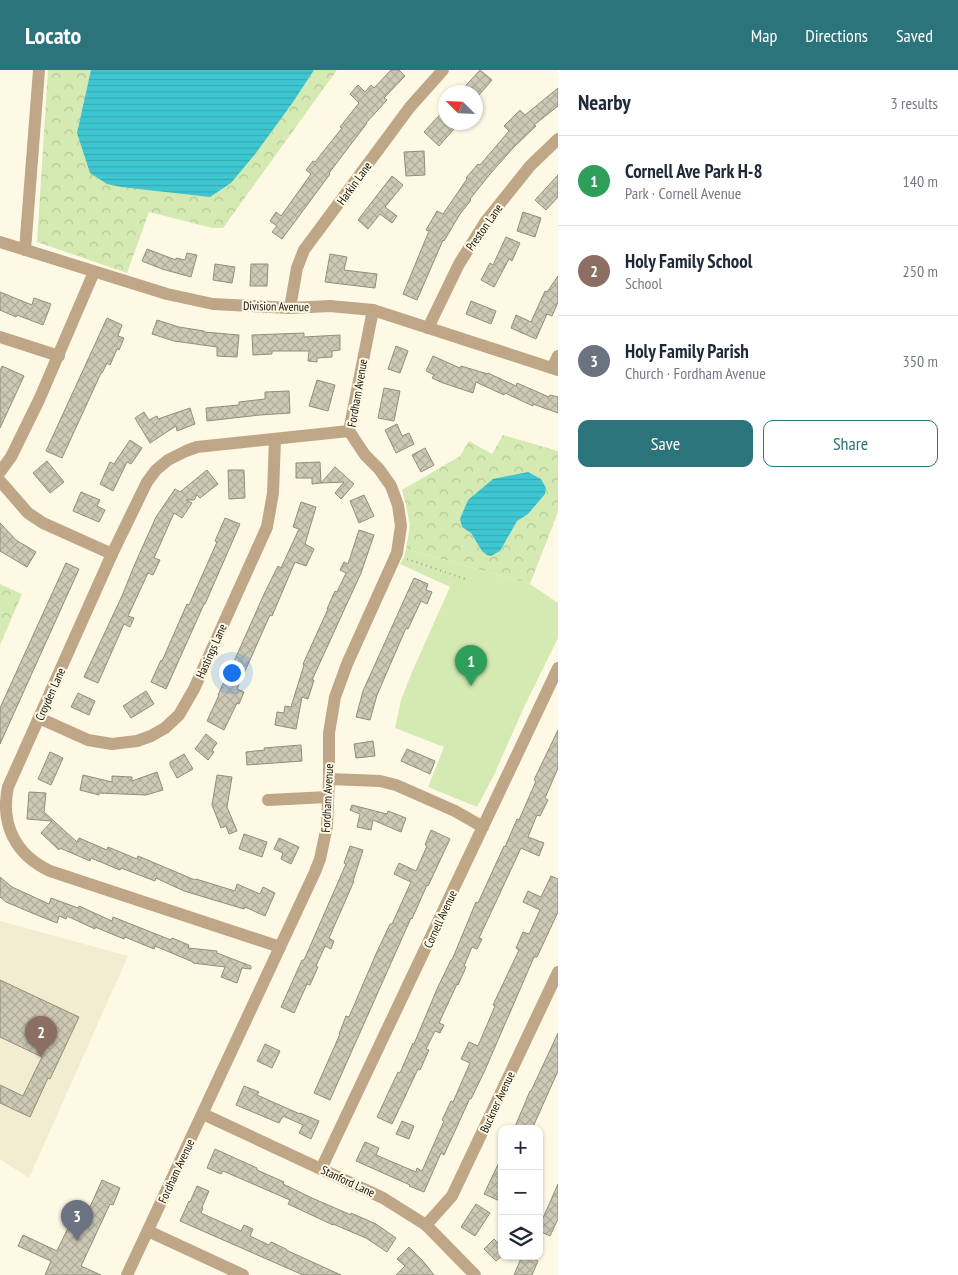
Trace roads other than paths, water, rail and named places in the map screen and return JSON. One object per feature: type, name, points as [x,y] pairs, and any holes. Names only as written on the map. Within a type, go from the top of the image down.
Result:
[{"type":"street","points":[[25,250],[39,70]]},
{"type":"street","name":"Harkin Lane","points":[[290,308],[297,268],[304,250],[410,108],[443,70]]},
{"type":"street","name":"Preston Lane","points":[[428,328],[459,264],[486,221],[530,166],[558,139]]},
{"type":"street","name":"Division Avenue","points":[[0,242],[167,294],[213,304],[290,308],[330,306],[373,310],[555,369]]},
{"type":"street","points":[[0,472],[11,457],[24,431],[59,356],[94,272]]},
{"type":"street","name":"Fordham Avenue","points":[[127,1275],[320,859],[327,826],[329,732],[335,697],[347,664],[395,556],[401,526],[398,505],[391,486],[379,469],[365,455],[349,431],[373,310]]},
{"type":"street","points":[[0,337],[59,356]]},
{"type":"street","points":[[555,369],[558,356]]},
{"type":"street","name":"Croyden Lane","points":[[280,947],[50,871],[37,865],[17,846],[7,828],[4,799],[112,554],[147,482],[156,470],[168,460],[197,447],[349,431]]},
{"type":"street","name":"Hastings Lane","points":[[39,718],[88,740],[112,744],[137,741],[151,736],[165,728],[179,715],[194,689],[267,527],[273,493],[275,439]]},
{"type":"street","points":[[0,481],[28,513],[43,523],[112,554]]},
{"type":"street","name":"Cornell Avenue","points":[[321,1169],[558,668]]},
{"type":"street","points":[[329,779],[380,781],[396,785],[455,811],[483,827]]},
{"type":"street","points":[[268,800],[328,797]]},
{"type":"street","name":"Buckner Avenue","points":[[426,1225],[452,1196],[558,972]]},
{"type":"street","name":"Stanford Lane","points":[[203,1114],[383,1198],[426,1225],[474,1275]]},
{"type":"street","points":[[148,1231],[243,1275]]},
{"type":"water","points":[[91,70],[314,70],[256,153],[231,183],[210,197],[121,187],[107,184],[90,173],[77,133]]},
{"type":"water","points":[[528,472],[541,479],[546,488],[545,494],[528,514],[517,521],[500,551],[491,556],[487,555],[482,551],[471,533],[462,527],[460,519],[468,500],[493,479]]},
{"type":"place","name":"Cornell Ave Park H-8","points":[[471,686]]},
{"type":"place","name":"Holy Family School","points":[[41,1057]]},
{"type":"place","name":"Holy Family Parish","points":[[77,1241]]}]
